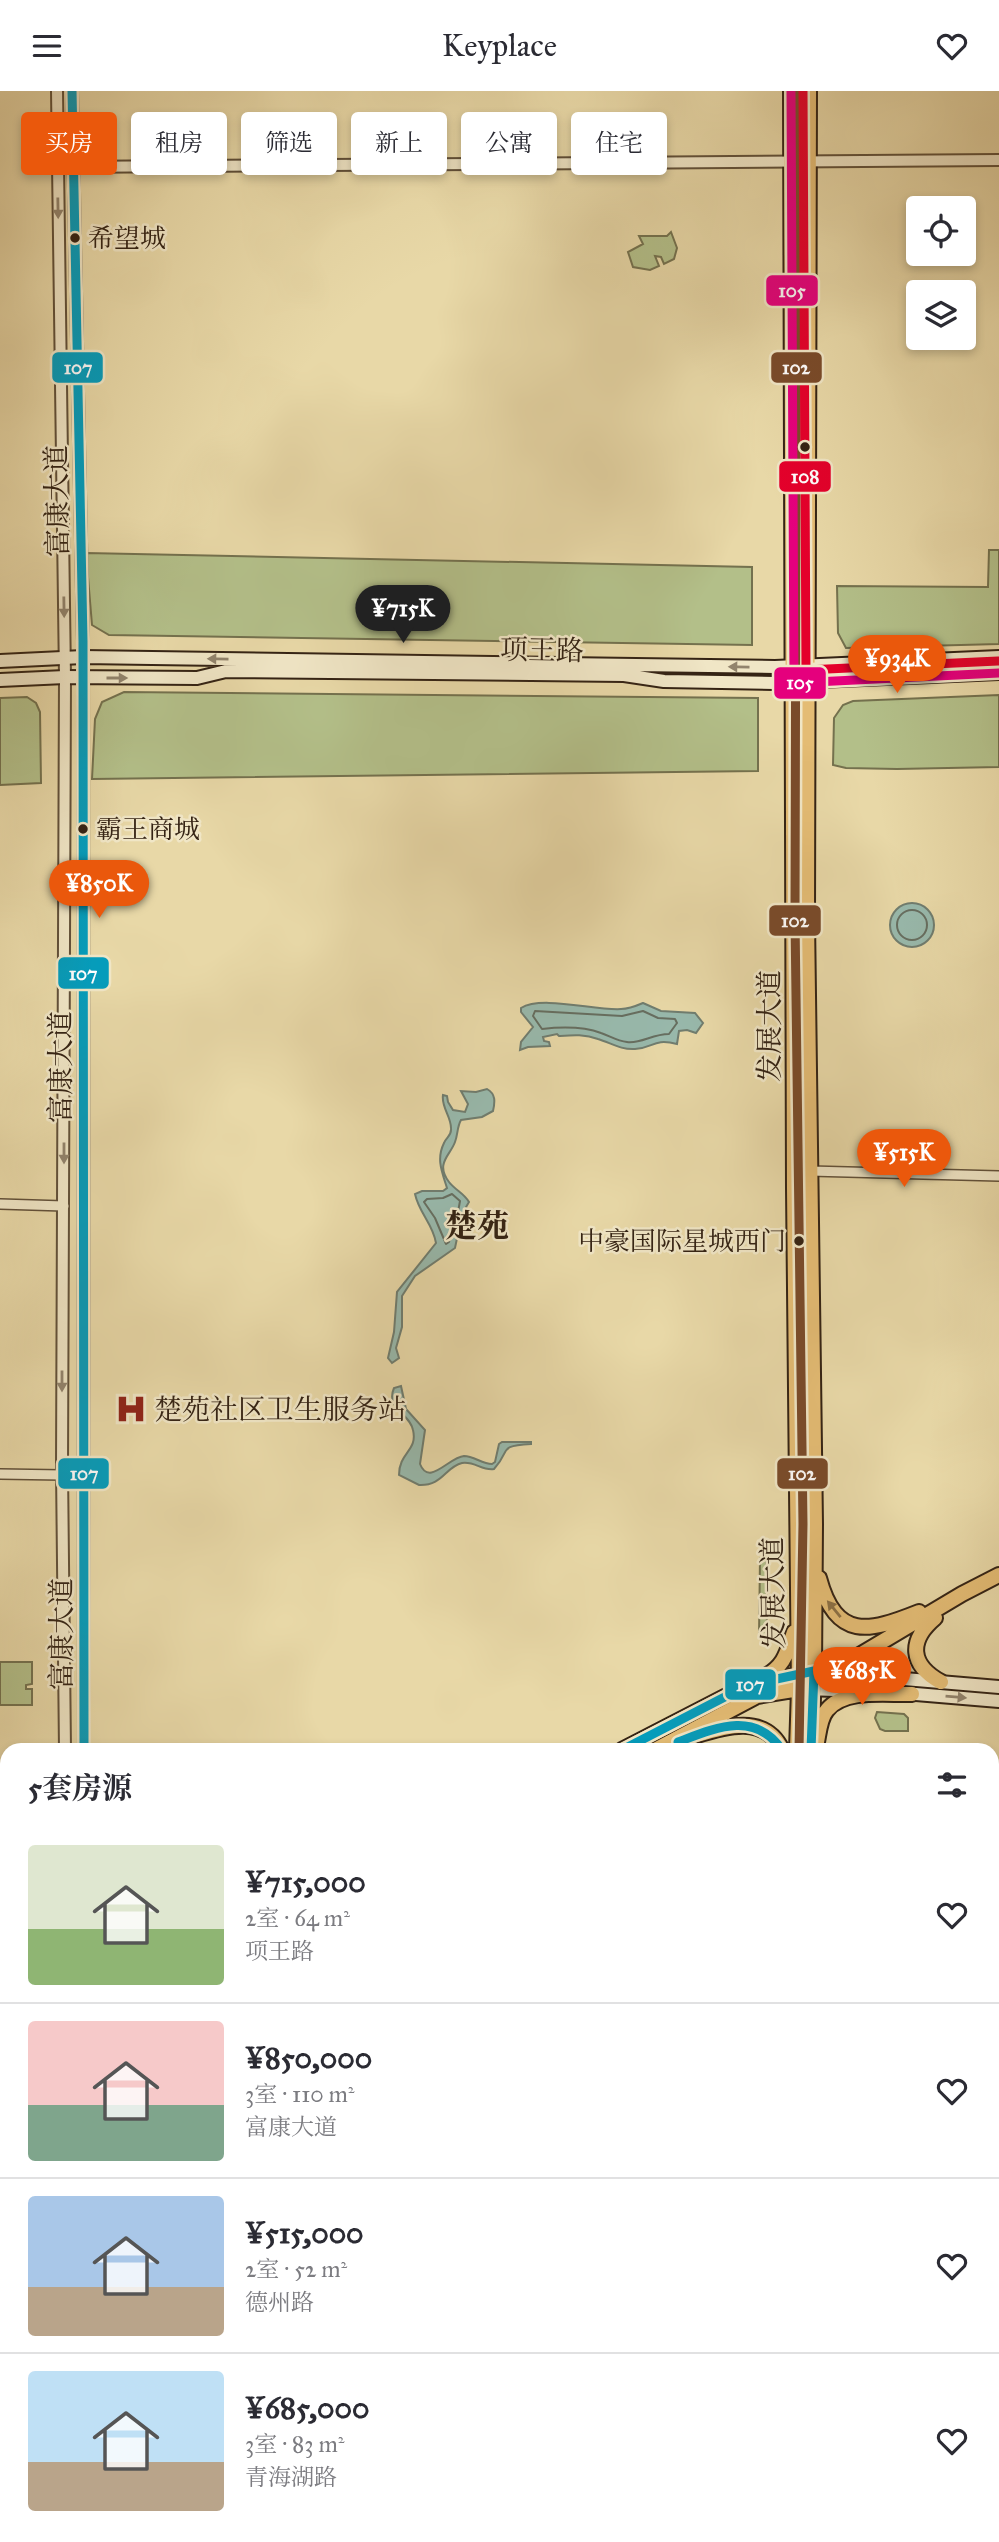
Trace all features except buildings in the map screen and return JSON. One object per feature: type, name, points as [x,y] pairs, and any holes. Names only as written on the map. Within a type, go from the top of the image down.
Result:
[{"type":"main road","name":"发展大道","points":[[791,91],[801,667]]},
{"type":"main road","name":"发展大道","points":[[809,91],[794,1188],[797,1621],[812,1743]]},
{"type":"main road","name":"项王路","points":[[0,661],[83,657],[801,667],[999,657]]},
{"type":"main road","name":"项王路","points":[[0,680],[65,677],[197,678],[218,672],[252,671],[624,675],[663,681],[801,683],[999,673]]},
{"type":"main road","name":"发展大道","points":[[798,1743],[804,1684],[814,1671],[815,1524],[801,683]]},
{"type":"main road","points":[[815,1524],[817,1564],[823,1593],[838,1616],[851,1625],[864,1629],[878,1627],[962,1594]]},
{"type":"main road","points":[[814,1671],[830,1668],[858,1656],[999,1575]]},
{"type":"main road","points":[[941,1682],[920,1667],[916,1653],[917,1639],[922,1628],[962,1594]]},
{"type":"main road","points":[[636,1743],[777,1670],[783,1663],[797,1621]]},
{"type":"main road","points":[[814,1671],[999,1687]]},
{"type":"main road","points":[[748,1685],[804,1684],[999,1701]]},
{"type":"main road","points":[[669,1743],[757,1696],[804,1684]]},
{"type":"main road","points":[[815,1743],[827,1710],[837,1702],[854,1696],[912,1694]]},
{"type":"main road","points":[[676,1743],[738,1725],[750,1725],[765,1730],[779,1743]]},
{"type":"street","name":"富康大道","points":[[57,91],[57,112]]},
{"type":"street","name":"富康大道","points":[[72,91],[72,112]]},
{"type":"street","points":[[117,167],[999,160]]},
{"type":"street","name":"富康大道","points":[[57,175],[65,657],[62,1472],[65,1743]]},
{"type":"street","name":"富康大道","points":[[73,175],[83,657],[83,1743]]},
{"type":"street","points":[[810,1171],[999,1176]]},
{"type":"street","points":[[0,1204],[64,1206]]},
{"type":"street","points":[[0,1471],[62,1472]]},
{"type":"green space","points":[[671,232],[677,248],[674,259],[664,264],[661,257],[655,256],[659,266],[650,270],[633,267],[628,252],[643,244],[639,236],[667,236]]},
{"type":"green space","points":[[989,550],[999,550],[999,644],[846,648],[838,633],[837,586],[988,587]]},
{"type":"green space","points":[[86,553],[752,567],[752,645],[109,635],[92,625]]},
{"type":"green space","points":[[124,692],[758,698],[758,771],[92,779],[95,719],[102,702]]},
{"type":"green space","points":[[999,695],[999,767],[897,769],[846,768],[833,765],[834,718],[843,705],[853,701]]},
{"type":"green space","points":[[27,697],[36,703],[40,712],[41,783],[0,785],[0,698]]},
{"type":"green space","points":[[760,1558],[766,1558],[767,1638],[759,1638]]},
{"type":"green space","points":[[0,1662],[32,1662],[32,1684],[26,1685],[26,1689],[32,1689],[32,1705],[0,1705]]},
{"type":"green space","points":[[877,1712],[904,1714],[908,1718],[908,1731],[880,1729],[875,1718]]},
{"type":"water","points":[[912,903],[928,909],[934,925],[928,941],[912,947],[896,941],[890,925],[896,909]]},
{"type":"water","points":[[555,1003],[621,1009],[643,1003],[661,1011],[695,1013],[703,1023],[696,1033],[679,1031],[677,1044],[663,1042],[630,1049],[588,1036],[557,1034],[543,1037],[550,1046],[520,1050],[521,1042],[533,1027],[521,1012],[521,1008],[530,1004]]},
{"type":"water","points":[[487,1089],[494,1098],[493,1111],[482,1117],[461,1120],[455,1142],[443,1165],[449,1182],[469,1202],[466,1207],[469,1214],[460,1224],[455,1248],[415,1276],[402,1296],[402,1327],[396,1348],[399,1358],[392,1363],[388,1358],[394,1332],[397,1292],[436,1243],[415,1194],[422,1191],[443,1191],[447,1188],[441,1165],[440,1155],[451,1128],[443,1104],[443,1095],[447,1096],[453,1110],[465,1112],[468,1104],[461,1091],[476,1092]]},
{"type":"water","points":[[401,1386],[406,1409],[425,1430],[420,1464],[429,1473],[464,1456],[492,1464],[502,1442],[531,1444],[513,1446],[506,1450],[494,1469],[462,1463],[451,1468],[439,1480],[419,1485],[399,1475],[402,1461],[414,1437],[411,1424],[393,1401],[394,1388]]},
{"type":"transit line","name":"107","points":[[72,91],[83,641],[84,1743]]},
{"type":"transit line","name":"105","points":[[791,91],[794,683],[999,673]]},
{"type":"transit line","name":"102","points":[[797,91],[795,920],[803,1524],[799,1743]]},
{"type":"transit line","name":"108","points":[[803,91],[806,670],[998,661]]},
{"type":"transit line","name":"107","points":[[636,1743],[748,1685],[814,1671],[811,1743]]},
{"type":"transit line","name":"107","points":[[678,1742],[720,1728],[747,1726],[760,1730],[776,1743]]},
{"type":"place","name":"希望城","points":[[75,238]]},
{"type":"place","name":"霸王商城","points":[[83,829]]},
{"type":"place","name":"中豪国际星城西门","points":[[799,1241]]},
{"type":"place","name":"楚苑社区卫生服务站","points":[[131,1409]]},
{"type":"district","name":"楚苑","points":[[477,1226]]}]
